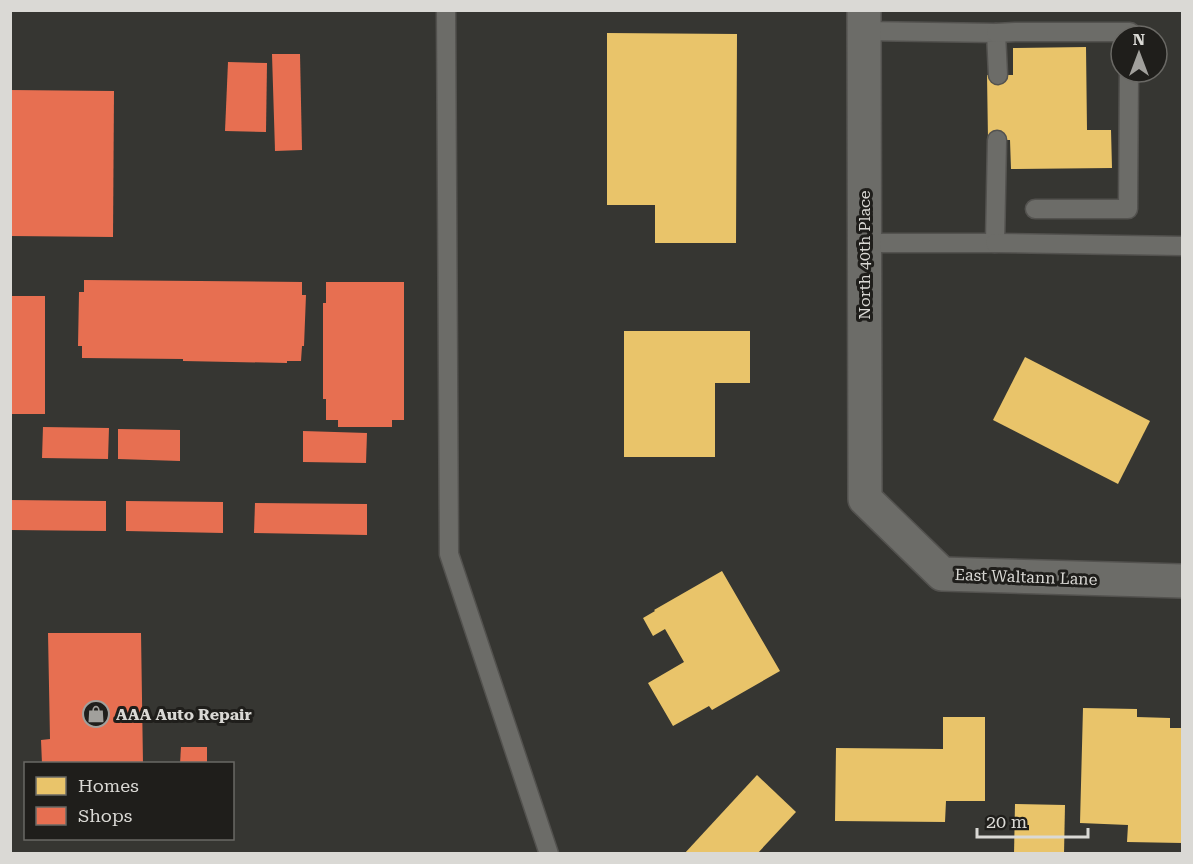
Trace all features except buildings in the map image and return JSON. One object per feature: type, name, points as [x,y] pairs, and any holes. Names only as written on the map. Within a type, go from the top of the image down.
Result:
[{"type":"street","name":"North 40th Place","points":[[864,21],[865,499]]},
{"type":"street","name":"East Waltann Lane","points":[[865,499],[942,574],[1182,581]]},
{"type":"lane","points":[[446,10],[448,554],[549,854]]},
{"type":"lane","points":[[864,21],[996,33],[1109,32]]},
{"type":"lane","points":[[996,33],[998,75]]},
{"type":"lane","points":[[1035,209],[1128,209],[1129,84]]},
{"type":"lane","points":[[995,243],[997,140]]},
{"type":"lane","points":[[864,243],[1182,246]]},
{"type":"place","name":"AAA Auto Repair","points":[[96,714]]}]
